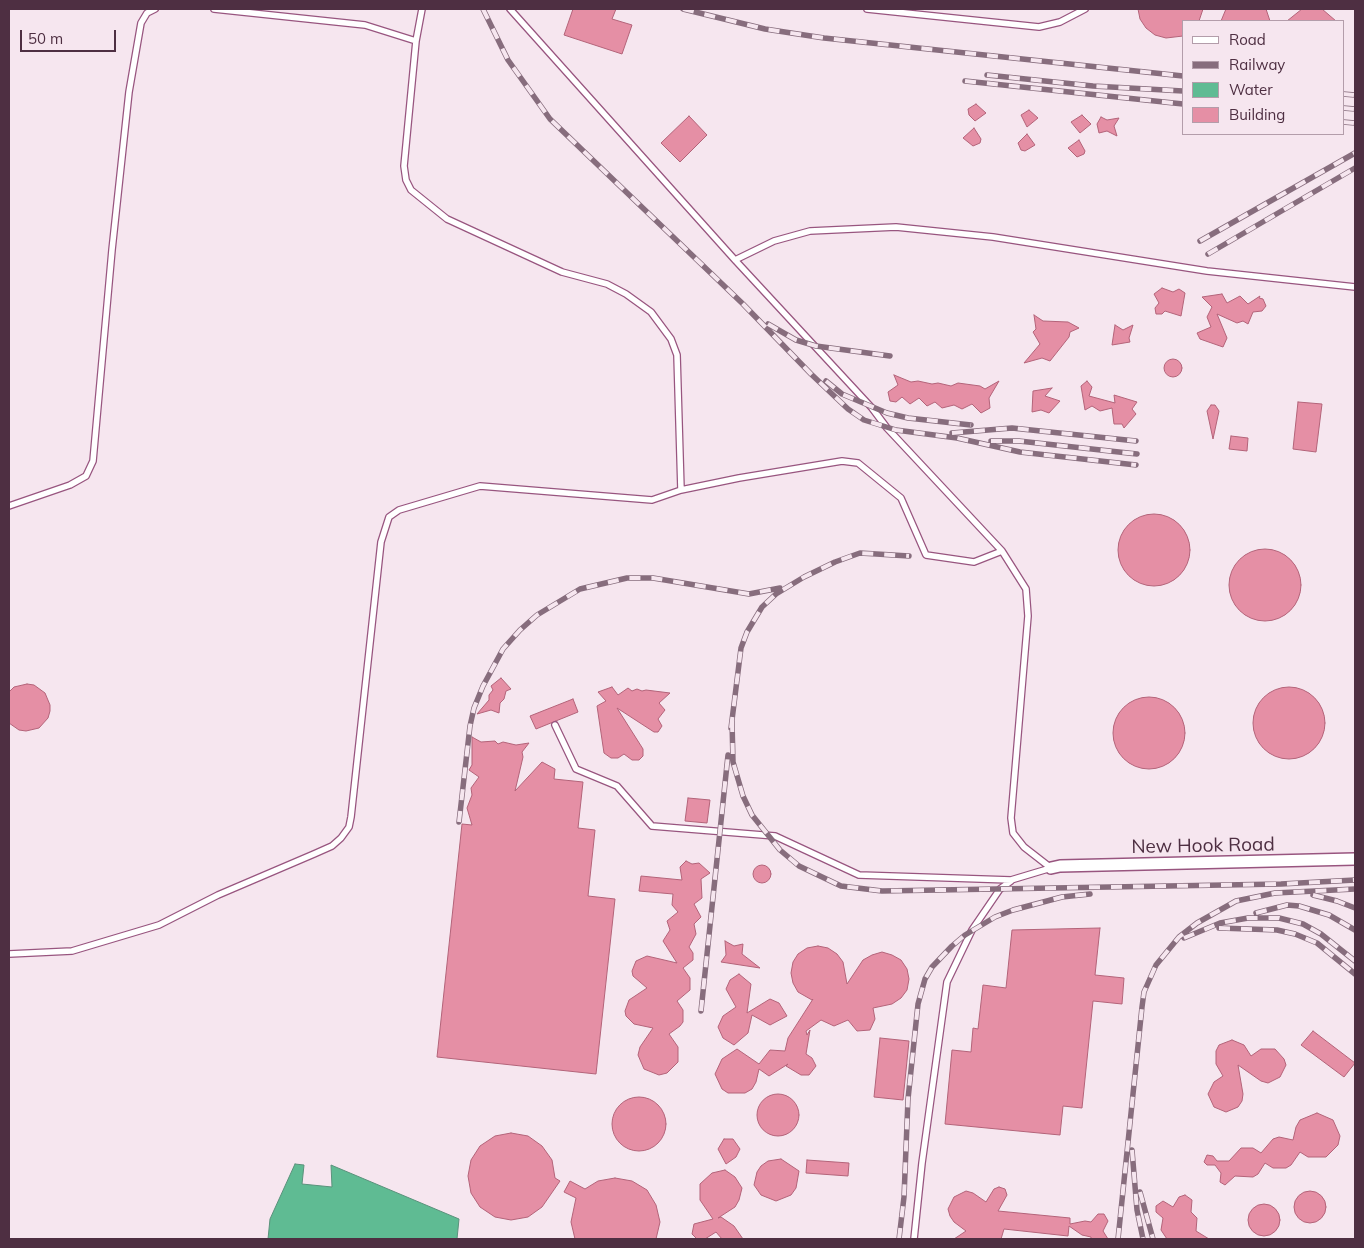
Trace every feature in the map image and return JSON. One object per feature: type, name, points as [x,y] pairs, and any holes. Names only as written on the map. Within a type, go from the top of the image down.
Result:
[{"type":"street","name":"New Hook Road","points":[[1051,868],[1060,866],[1355,859]]},
{"type":"lane","points":[[9,506],[70,485],[86,476],[94,461],[112,250],[129,92],[141,23],[147,13],[156,9]]},
{"type":"lane","points":[[214,9],[365,25],[416,41]]},
{"type":"lane","points":[[422,9],[416,41],[404,166],[406,180],[411,190],[447,219],[562,272],[606,284],[626,294],[651,312],[671,339],[677,354],[682,490]]},
{"type":"lane","points":[[510,9],[735,260],[1002,551],[1026,590],[1028,616],[1011,818],[1013,833],[1024,847],[1051,868]]},
{"type":"lane","points":[[867,9],[1039,27],[1060,22],[1085,9]]},
{"type":"lane","points":[[735,260],[774,241],[810,231],[896,227],[993,237],[1216,272],[1355,287]]},
{"type":"lane","points":[[9,954],[72,951],[159,925],[218,896],[332,846],[340,838],[349,827],[351,817],[381,542],[389,517],[399,510],[480,486],[652,500],[682,490],[842,461],[858,463],[901,498],[926,555],[974,562],[1002,551]]},
{"type":"lane","points":[[555,725],[576,769],[617,786],[652,826],[720,834],[775,836],[859,875],[1011,880],[1051,868]]},
{"type":"lane","points":[[914,1239],[922,1164],[947,982],[972,930],[1000,889],[1011,880]]},
{"type":"water","points":[[295,1164],[304,1165],[302,1184],[332,1187],[331,1165],[459,1219],[457,1239],[268,1239],[270,1219]]},
{"type":"building","points":[[573,9],[616,9],[612,19],[632,25],[622,54],[564,35]]},
{"type":"building","points":[[1138,9],[1203,9],[1199,20],[1182,20],[1182,36],[1166,38],[1155,35],[1146,28],[1140,19]]},
{"type":"building","points":[[1226,9],[1266,9],[1270,20],[1221,20]]},
{"type":"building","points":[[1302,9],[1322,9],[1335,20],[1288,20]]},
{"type":"building","points":[[976,104],[986,113],[975,121],[969,115],[968,109]]},
{"type":"building","points":[[1029,110],[1038,118],[1027,127],[1021,115]]},
{"type":"building","points":[[1082,115],[1091,124],[1080,133],[1071,122]]},
{"type":"building","points":[[689,116],[707,135],[680,162],[661,143]]},
{"type":"building","points":[[1101,117],[1107,120],[1119,118],[1114,126],[1117,136],[1107,131],[1099,133],[1097,124]]},
{"type":"building","points":[[974,128],[981,139],[980,143],[973,146],[963,138]]},
{"type":"building","points":[[1027,134],[1035,145],[1025,151],[1021,150],[1018,143]]},
{"type":"building","points":[[1079,140],[1085,151],[1084,154],[1077,157],[1068,148]]},
{"type":"building","points":[[1162,288],[1173,292],[1179,289],[1185,293],[1181,316],[1165,311],[1162,314],[1156,314],[1155,308],[1159,303],[1154,294]]},
{"type":"building","points":[[1222,294],[1227,303],[1240,296],[1248,304],[1260,296],[1259,298],[1263,299],[1266,306],[1262,311],[1253,312],[1248,324],[1243,321],[1237,323],[1217,314],[1227,338],[1223,347],[1200,339],[1197,333],[1211,327],[1207,317],[1212,307],[1202,297]]},
{"type":"building","points":[[1034,315],[1043,321],[1068,322],[1079,328],[1070,332],[1069,337],[1050,361],[1042,358],[1024,363],[1040,344],[1033,332],[1036,329]]},
{"type":"building","points":[[1115,325],[1123,330],[1133,325],[1129,338],[1130,342],[1112,345]]},
{"type":"building","points":[[1173,359],[1179,362],[1182,368],[1179,374],[1173,377],[1167,374],[1164,368],[1167,362]]},
{"type":"building","points":[[894,375],[911,382],[938,383],[951,386],[958,383],[980,386],[985,389],[999,381],[989,398],[990,408],[981,413],[972,404],[962,409],[954,405],[942,408],[935,402],[927,406],[919,398],[910,404],[902,397],[896,402],[890,401],[888,392],[898,385]]},
{"type":"building","points":[[1087,381],[1092,387],[1089,396],[1115,403],[1114,395],[1137,402],[1132,409],[1136,414],[1124,428],[1122,424],[1114,424],[1112,408],[1100,411],[1092,406],[1085,410],[1081,386]]},
{"type":"building","points":[[1052,388],[1045,396],[1060,401],[1049,413],[1041,410],[1032,412],[1033,391]]},
{"type":"building","points":[[1298,402],[1322,404],[1316,452],[1293,449]]},
{"type":"building","points":[[1211,405],[1215,405],[1219,411],[1213,439],[1207,411]]},
{"type":"building","points":[[1231,436],[1248,438],[1247,451],[1229,449]]},
{"type":"building","points":[[1154,514],[1174,520],[1184,530],[1190,550],[1184,570],[1174,580],[1154,586],[1134,580],[1124,570],[1118,550],[1124,530],[1134,520]]},
{"type":"building","points":[[1265,549],[1285,555],[1295,565],[1301,585],[1295,605],[1285,615],[1265,621],[1245,615],[1235,605],[1229,585],[1235,565],[1245,555]]},
{"type":"building","points":[[501,678],[511,689],[506,691],[504,699],[500,703],[499,713],[491,710],[477,714],[489,700],[489,695],[493,690],[491,686]]},
{"type":"building","points":[[27,684],[34,685],[45,693],[50,705],[50,711],[48,718],[39,728],[26,731],[19,730],[9,723],[9,692],[14,687]]},
{"type":"building","points":[[612,687],[618,695],[628,688],[632,691],[637,689],[670,693],[659,703],[665,710],[658,719],[662,726],[658,732],[654,732],[617,708],[643,749],[643,756],[639,760],[632,760],[624,754],[618,758],[611,758],[604,753],[597,706],[606,701],[598,692]]},
{"type":"building","points":[[1289,687],[1309,693],[1319,703],[1325,723],[1319,743],[1309,753],[1289,759],[1269,753],[1259,743],[1253,723],[1259,703],[1269,693]]},
{"type":"building","points":[[1149,697],[1169,703],[1179,713],[1185,733],[1179,753],[1169,763],[1149,769],[1129,763],[1119,753],[1113,733],[1119,713],[1129,703]]},
{"type":"building","points":[[573,699],[578,712],[536,729],[530,716]]},
{"type":"building","points":[[472,737],[481,742],[495,741],[498,744],[503,742],[516,745],[529,743],[522,752],[523,757],[515,791],[542,762],[555,769],[554,779],[583,782],[578,828],[595,830],[588,896],[615,899],[596,1074],[437,1057],[462,824],[472,825],[467,808],[472,795],[471,788],[479,777],[469,770],[472,765]]},
{"type":"building","points":[[688,798],[710,800],[707,823],[685,821]]},
{"type":"building","points":[[686,861],[692,864],[699,863],[710,873],[701,879],[702,898],[694,904],[701,917],[694,924],[696,934],[689,947],[693,953],[693,960],[683,968],[690,978],[690,990],[677,1001],[683,1010],[683,1022],[669,1034],[678,1047],[678,1062],[667,1073],[659,1075],[644,1069],[638,1055],[640,1047],[653,1028],[634,1024],[626,1016],[625,1011],[629,1000],[647,988],[633,976],[632,971],[636,961],[647,956],[677,963],[663,941],[670,930],[667,921],[678,912],[672,905],[673,894],[639,891],[641,876],[682,880],[680,867]]},
{"type":"building","points":[[758,865],[766,865],[771,870],[769,881],[758,883],[753,878],[753,870]]},
{"type":"building","points":[[1100,928],[1095,975],[1124,978],[1122,1004],[1093,1001],[1082,1108],[1063,1106],[1060,1135],[945,1124],[952,1050],[971,1052],[973,1028],[978,1029],[983,985],[1006,988],[1012,930]]},
{"type":"building","points":[[725,941],[734,946],[743,944],[742,954],[760,968],[721,962],[726,955]]},
{"type":"building","points":[[818,946],[828,948],[837,954],[843,962],[847,984],[863,960],[882,952],[892,955],[901,960],[907,969],[909,979],[907,990],[901,998],[892,1004],[873,1008],[875,1019],[870,1030],[857,1031],[848,1020],[834,1026],[821,1020],[806,1031],[807,1035],[810,1030],[806,1054],[812,1058],[816,1066],[809,1075],[801,1075],[786,1066],[788,1064],[769,1076],[759,1069],[752,1089],[745,1093],[728,1093],[722,1089],[715,1074],[722,1059],[737,1049],[759,1064],[770,1050],[785,1051],[788,1038],[813,999],[798,992],[793,983],[791,973],[793,962],[798,954],[807,948]]},
{"type":"building","points":[[739,974],[751,984],[747,1013],[770,999],[779,1003],[787,1016],[770,1025],[752,1015],[748,1033],[734,1045],[723,1038],[718,1027],[723,1016],[736,1007],[726,989],[730,980]]},
{"type":"building","points":[[1313,1031],[1355,1063],[1344,1077],[1301,1045]]},
{"type":"building","points":[[880,1038],[909,1041],[903,1100],[874,1097]]},
{"type":"building","points":[[1232,1040],[1244,1045],[1251,1056],[1261,1049],[1275,1049],[1284,1059],[1286,1065],[1280,1077],[1268,1083],[1261,1081],[1238,1065],[1243,1094],[1242,1101],[1238,1107],[1226,1112],[1214,1107],[1208,1094],[1214,1082],[1223,1076],[1216,1064],[1216,1051],[1219,1045]]},
{"type":"building","points":[[778,1094],[793,1100],[799,1115],[793,1130],[778,1136],[763,1130],[757,1115],[763,1100]]},
{"type":"building","points":[[639,1097],[649,1099],[658,1105],[664,1114],[666,1124],[664,1134],[658,1143],[649,1149],[639,1151],[629,1149],[620,1143],[614,1134],[612,1124],[614,1114],[620,1105],[629,1099]]},
{"type":"building","points":[[1317,1113],[1333,1120],[1340,1136],[1338,1145],[1326,1157],[1308,1157],[1300,1152],[1291,1165],[1286,1168],[1273,1168],[1265,1163],[1258,1174],[1253,1177],[1235,1176],[1225,1185],[1220,1182],[1221,1173],[1215,1165],[1207,1165],[1204,1162],[1207,1155],[1213,1156],[1217,1161],[1229,1161],[1241,1148],[1253,1148],[1261,1153],[1273,1139],[1279,1137],[1293,1140],[1300,1120]]},
{"type":"building","points":[[511,1133],[528,1136],[542,1146],[552,1160],[555,1178],[560,1181],[542,1207],[528,1217],[511,1220],[495,1217],[480,1207],[471,1193],[468,1176],[471,1160],[480,1146],[495,1136]]},
{"type":"building","points":[[724,1139],[733,1139],[740,1149],[736,1157],[726,1164],[718,1149]]},
{"type":"building","points":[[781,1159],[799,1171],[796,1188],[791,1195],[776,1201],[761,1195],[754,1185],[757,1172],[761,1166],[768,1161]]},
{"type":"building","points":[[807,1160],[849,1163],[848,1176],[806,1173]]},
{"type":"building","points":[[725,1170],[735,1177],[742,1188],[735,1207],[718,1218],[721,1217],[734,1226],[743,1239],[722,1239],[716,1232],[705,1239],[697,1239],[692,1234],[694,1224],[713,1219],[700,1200],[700,1184],[712,1173]]},
{"type":"building","points":[[615,1178],[632,1181],[647,1190],[656,1205],[660,1222],[656,1239],[575,1239],[571,1222],[576,1198],[564,1192],[570,1181],[585,1189],[598,1181]]},
{"type":"building","points":[[999,1187],[1005,1189],[1007,1195],[998,1211],[1070,1218],[1070,1224],[1085,1221],[1091,1222],[1098,1214],[1104,1214],[1108,1221],[1103,1231],[1108,1239],[1091,1239],[1091,1237],[1082,1235],[1069,1226],[1068,1236],[1004,1229],[1001,1239],[954,1239],[966,1231],[954,1222],[950,1216],[948,1209],[954,1197],[966,1191],[973,1193],[986,1202],[994,1189]]},
{"type":"building","points":[[1310,1191],[1322,1195],[1326,1207],[1322,1219],[1310,1223],[1298,1219],[1294,1207],[1298,1195]]},
{"type":"building","points":[[1185,1195],[1192,1200],[1191,1212],[1197,1218],[1196,1231],[1209,1239],[1167,1239],[1161,1230],[1163,1218],[1156,1212],[1156,1206],[1163,1201],[1173,1207],[1179,1197]]},
{"type":"building","points":[[1264,1204],[1276,1208],[1280,1220],[1276,1232],[1264,1236],[1252,1232],[1248,1220],[1252,1208]]},
{"type":"railway","points":[[483,9],[508,60],[550,119],[743,304],[848,409],[864,420],[896,430],[957,438],[1020,452],[1136,465]]},
{"type":"railway","points":[[683,9],[765,29],[824,38],[1182,76]]},
{"type":"railway","points":[[987,75],[1093,86],[1182,91]]},
{"type":"railway","points":[[965,81],[1182,104]]},
{"type":"railway","points":[[1344,94],[1355,95]]},
{"type":"railway","points":[[1344,108],[1355,109]]},
{"type":"railway","points":[[1344,122],[1355,123]]},
{"type":"railway","points":[[1200,241],[1355,153]]},
{"type":"railway","points":[[1208,254],[1355,168]]},
{"type":"railway","points":[[768,324],[796,340],[816,346],[890,356]]},
{"type":"railway","points":[[826,381],[842,394],[887,413],[908,418],[971,425]]},
{"type":"railway","points":[[952,433],[1012,428],[1136,441]]},
{"type":"railway","points":[[991,441],[1019,441],[1137,454]]},
{"type":"railway","points":[[731,728],[741,648],[747,632],[762,607],[776,594],[804,577],[835,562],[860,553],[909,556]]},
{"type":"railway","points":[[459,822],[470,726],[474,708],[483,686],[503,649],[537,615],[580,589],[627,578],[653,578],[749,594],[780,588]]},
{"type":"railway","points":[[732,721],[733,762],[743,796],[752,815],[780,850],[799,866],[841,886],[882,891],[1281,884],[1355,880]]},
{"type":"railway","points":[[701,1011],[728,755]]},
{"type":"railway","points":[[1118,1239],[1144,992],[1156,965],[1179,937],[1197,923],[1236,901],[1275,893],[1355,889]]},
{"type":"railway","points":[[899,1239],[904,1197],[908,1099],[918,1004],[925,979],[932,967],[952,946],[965,935],[995,917],[1013,910],[1062,897],[1090,894]]},
{"type":"railway","points":[[1313,895],[1355,908]]},
{"type":"railway","points":[[1256,913],[1287,905],[1299,906],[1329,915],[1355,930]]},
{"type":"railway","points":[[1184,938],[1220,923],[1248,918],[1279,918],[1303,924],[1321,934],[1355,961]]},
{"type":"railway","points":[[1219,928],[1277,930],[1295,934],[1317,943],[1355,974]]},
{"type":"railway","points":[[1132,1150],[1137,1210],[1143,1239]]},
{"type":"railway","points":[[1140,1192],[1153,1239]]}]
